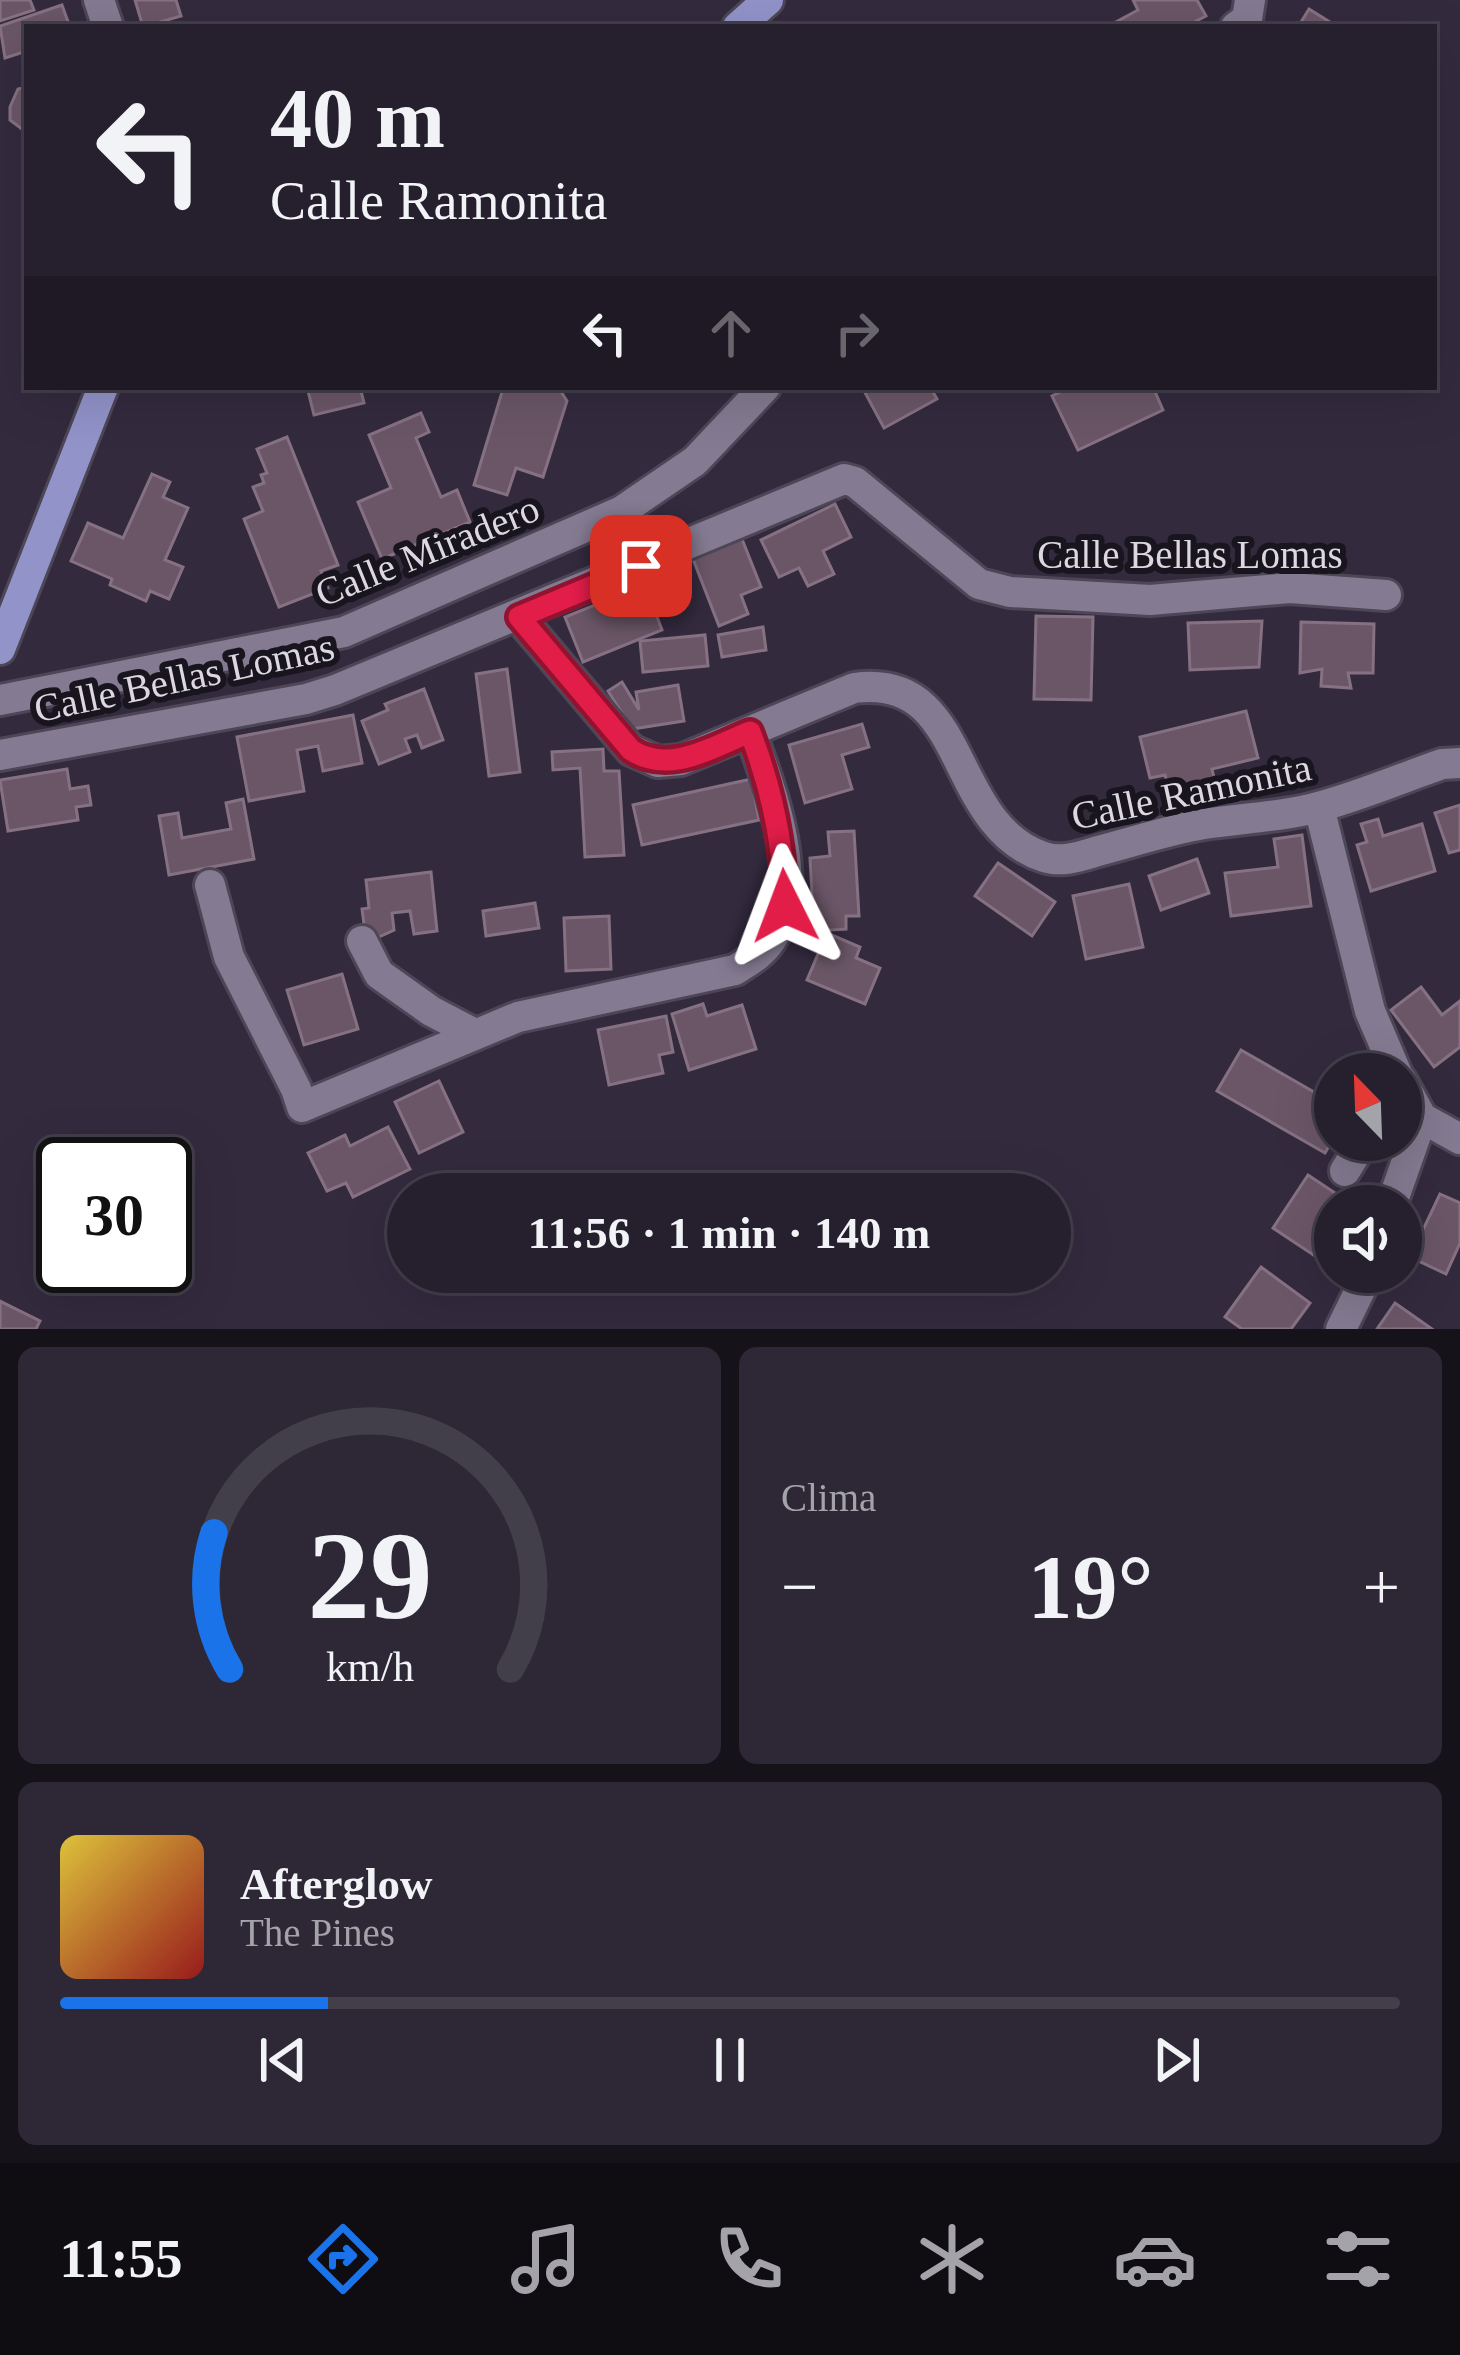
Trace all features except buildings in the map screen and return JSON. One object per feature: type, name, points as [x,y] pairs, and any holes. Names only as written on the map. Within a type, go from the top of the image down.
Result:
[{"type":"main road","points":[[742,24],[768,0]]},
{"type":"main road","points":[[0,649],[103,390]]},
{"type":"street","name":"Calle Miradero","points":[[0,700],[344,632],[622,511],[695,460],[762,390]]},
{"type":"street","name":"Calle Bellas Lomas","points":[[0,755],[306,699],[519,617],[844,479],[855,482],[979,584],[1010,592],[1150,600],[1290,588],[1386,596]]},
{"type":"street","name":"Calle Ramonita","points":[[519,617],[631,750],[658,762],[681,760],[854,688],[880,685],[920,699],[988,816],[1046,858],[1069,859],[1197,825],[1318,807],[1442,764],[1460,763]]},
{"type":"street","points":[[210,885],[229,957],[302,1107],[472,1034],[567,1004],[736,970],[758,955],[774,937],[785,906],[785,865],[768,781],[750,732]]},
{"type":"street","points":[[1318,807],[1370,1011],[1388,1053]]},
{"type":"street","points":[[362,941],[379,974],[472,1034]]},
{"type":"street","points":[[1422,1118],[1460,1139]]},
{"type":"street","points":[[1346,1171],[1352,1161]]},
{"type":"street","points":[[1341,1329],[1359,1293]]},
{"type":"route","points":[[641,566],[519,617],[631,750],[642,757],[658,762],[681,760],[750,732],[780,832],[785,906]]}]
